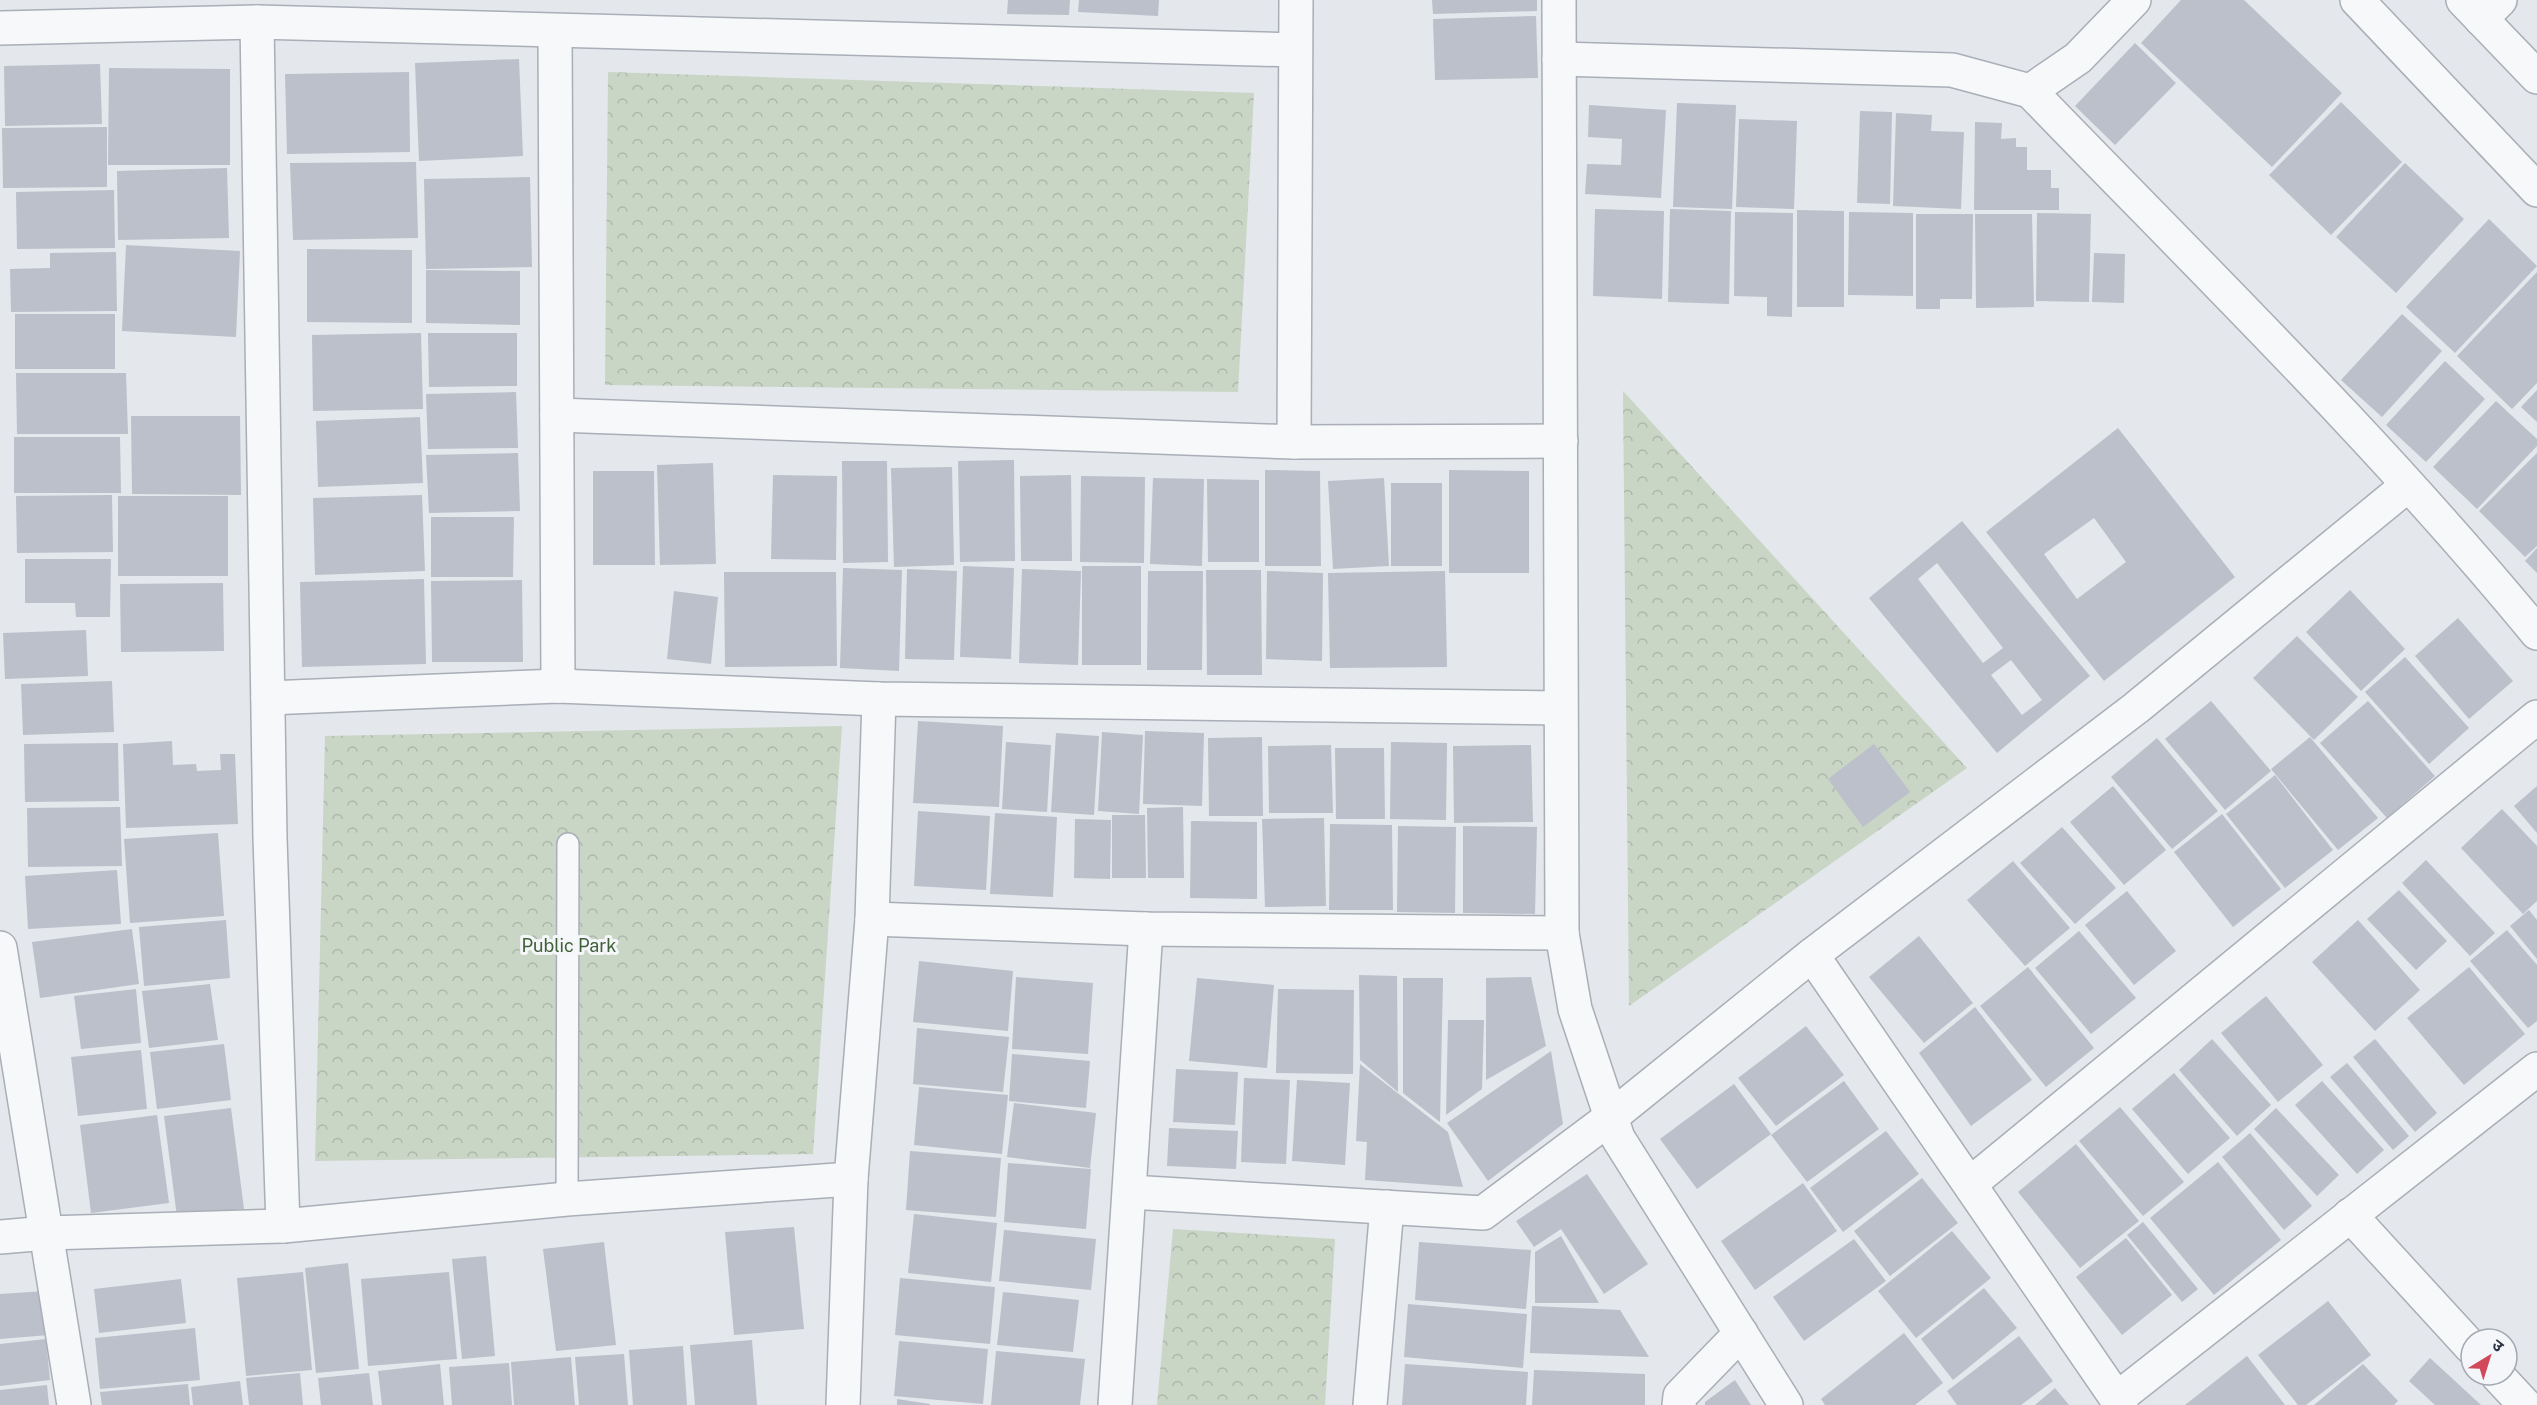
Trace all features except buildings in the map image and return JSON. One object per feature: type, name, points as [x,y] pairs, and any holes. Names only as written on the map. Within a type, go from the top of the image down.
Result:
[{"type":"street","points":[[1294,441],[1296,0]]},
{"type":"street","points":[[1559,0],[1560,708],[1563,933],[1575,1009],[1618,1138],[1786,1405]]},
{"type":"street","points":[[2030,91],[2078,58],[2134,0]]},
{"type":"street","points":[[2356,0],[2537,190]]},
{"type":"street","points":[[2481,6],[2537,76]]},
{"type":"street","points":[[0,28],[257,22],[1295,50]]},
{"type":"street","points":[[257,22],[270,838],[283,1226]]},
{"type":"street","points":[[555,31],[558,687]]},
{"type":"street","points":[[1559,58],[1952,70],[2030,91],[2350,420],[2488,574],[2537,633]]},
{"type":"street","points":[[557,415],[1294,441],[1561,441]]},
{"type":"street","points":[[1130,1191],[1483,1213],[1610,1118],[1812,955],[2136,708],[2408,485]]},
{"type":"street","points":[[268,698],[558,687],[879,699],[1560,708]]},
{"type":"street","points":[[843,1405],[851,1179],[872,919],[879,699]]},
{"type":"street","points":[[1970,1184],[2537,717]]},
{"type":"street","points":[[872,919],[1146,929],[1563,933]]},
{"type":"street","points":[[1115,1405],[1146,929]]},
{"type":"street","points":[[0,948],[74,1405]]},
{"type":"street","points":[[1812,955],[2120,1402],[2350,1215],[2537,1069]]},
{"type":"street","points":[[0,1237],[47,1233],[283,1226],[567,1199],[851,1179]]},
{"type":"street","points":[[1370,1405],[1387,1208]]},
{"type":"street","points":[[2350,1215],[2459,1334]]},
{"type":"street","points":[[1679,1405],[1680,1396],[1741,1333]]},
{"type":"street","points":[[2508,1387],[2525,1405]]},
{"type":"lane","points":[[567,1199],[568,844]]},
{"type":"green space","points":[[608,72],[1254,93],[1238,392],[605,385]]},
{"type":"green space","points":[[1623,391],[1967,768],[1629,1006]]},
{"type":"green space","name":"Public Park","points":[[842,726],[813,1154],[315,1161],[325,736]]},
{"type":"green space","points":[[1173,1229],[1335,1239],[1325,1405],[1157,1405]]}]
